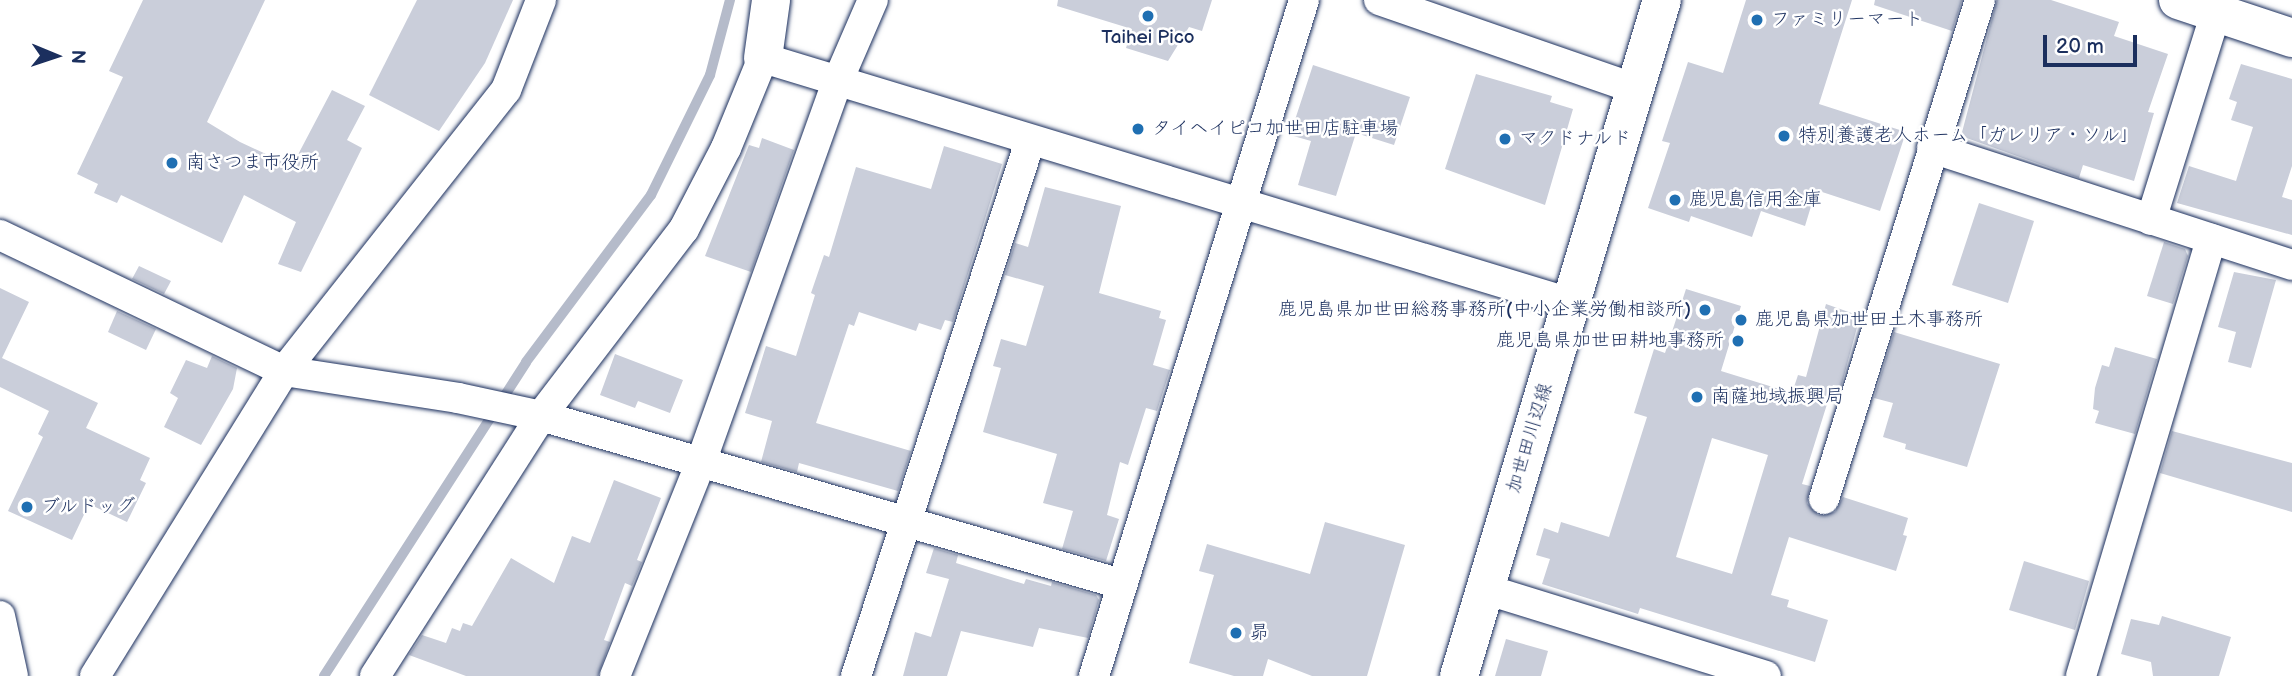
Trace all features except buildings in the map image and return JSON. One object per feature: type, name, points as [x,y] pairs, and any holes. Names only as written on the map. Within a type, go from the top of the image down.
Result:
[{"type":"main road","points":[[762,58],[771,0]]},
{"type":"main road","name":"加世田川辺線","points":[[1459,676],[1662,0]]},
{"type":"main road","points":[[2178,0],[2218,6],[2292,37]]},
{"type":"street","points":[[95,676],[285,371],[506,90],[541,0]]},
{"type":"street","points":[[615,676],[701,462],[836,83],[873,0]]},
{"type":"street","points":[[1094,676],[1239,201],[1304,0]]},
{"type":"street","points":[[1379,0],[1636,89]]},
{"type":"street","points":[[1824,499],[1980,0]]},
{"type":"street","points":[[2151,220],[2218,6]]},
{"type":"street","points":[[375,676],[533,414],[684,229],[726,148],[762,58],[836,83],[1239,201],[1570,303]]},
{"type":"street","points":[[856,676],[1030,141]]},
{"type":"street","points":[[1932,148],[2292,265]]},
{"type":"street","points":[[0,235],[285,371],[476,401],[533,414],[1121,584]]},
{"type":"street","points":[[2081,676],[2211,239]]},
{"type":"street","points":[[1485,589],[1766,676]]},
{"type":"street","points":[[0,616],[13,676]]},
{"type":"waterway","points":[[324,676],[526,362],[651,195],[710,75],[730,0]]},
{"type":"place","name":"Taihei Pico","points":[[1148,16]]},
{"type":"place","name":"ファミリーマート","points":[[1757,20]]},
{"type":"place","name":"タイヘイピコ加世田店駐車場","points":[[1138,129]]},
{"type":"place","name":"特別養護老人ホーム「ガレリア・ソル」","points":[[1784,136]]},
{"type":"place","name":"マクドナルド","points":[[1505,139]]},
{"type":"place","name":"南さつま市役所","points":[[172,163]]},
{"type":"place","name":"鹿児島信用金庫","points":[[1675,200]]},
{"type":"place","name":"鹿児島県加世田総務事務所(中小企業労働相談所)","points":[[1705,310]]},
{"type":"place","name":"鹿児島県加世田土木事務所","points":[[1741,320]]},
{"type":"place","name":"鹿児島県加世田耕地事務所","points":[[1738,341]]},
{"type":"place","name":"南薩地域振興局","points":[[1697,397]]},
{"type":"place","name":"ブルドッグ","points":[[27,507]]},
{"type":"place","name":"昴","points":[[1236,633]]}]
